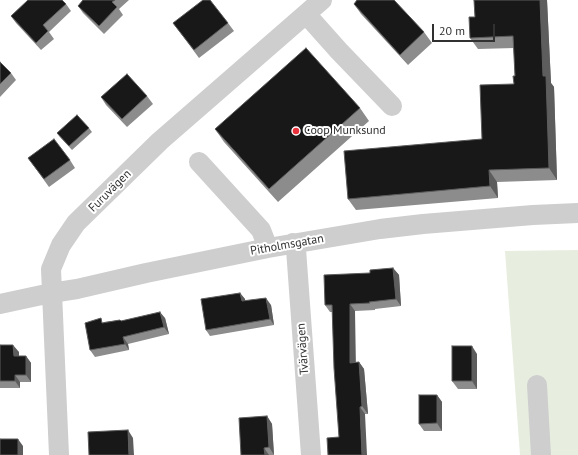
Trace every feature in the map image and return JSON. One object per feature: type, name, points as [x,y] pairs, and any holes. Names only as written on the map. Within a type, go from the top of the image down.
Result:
[{"type":"street","points":[[314,5],[339,51],[392,106]]},
{"type":"street","name":"Furuvägen","points":[[59,455],[51,269],[61,245],[76,224],[160,141],[314,5]]},
{"type":"street","points":[[199,162],[261,230],[268,248]]},
{"type":"street","name":"Pitholmsgatan","points":[[0,304],[293,243],[380,229],[533,215],[578,213]]},
{"type":"street","name":"Tvärvägen","points":[[293,243],[296,250],[311,455]]},
{"type":"street","points":[[537,385],[541,455]]},
{"type":"green space","points":[[578,250],[578,455],[520,455],[505,251]]},
{"type":"building","points":[[28,0],[62,0],[66,4],[43,25],[48,31],[36,43],[11,16]]},
{"type":"building","points":[[83,0],[115,0],[112,2],[117,7],[99,26],[78,6]]},
{"type":"building","points":[[203,0],[210,0],[228,23],[194,50],[173,23]]},
{"type":"building","points":[[357,0],[394,0],[424,32],[400,55],[354,4]]},
{"type":"building","points":[[474,0],[540,0],[543,76],[546,76],[549,168],[489,170],[490,186],[348,199],[344,151],[482,139],[480,85],[514,84],[513,36],[470,38],[469,17],[475,17]]},
{"type":"building","name":"Coop Munksund","points":[[306,48],[360,108],[269,189],[215,129]]},
{"type":"building","points":[[0,62],[11,73],[0,84]]},
{"type":"building","points":[[127,74],[147,96],[122,119],[101,97]]},
{"type":"building","points":[[77,115],[89,128],[69,146],[57,133]]},
{"type":"building","points":[[54,139],[70,160],[44,179],[28,158]]},
{"type":"building","points":[[393,268],[396,299],[350,304],[350,363],[359,362],[362,406],[360,407],[362,455],[328,455],[327,438],[339,437],[334,368],[332,305],[325,305],[324,275],[370,273],[370,270]]},
{"type":"building","points":[[240,293],[242,301],[266,298],[270,319],[206,330],[201,299]]},
{"type":"building","points":[[160,312],[164,327],[123,337],[125,344],[90,350],[85,323],[101,318],[102,323],[121,321]]},
{"type":"building","points":[[0,345],[13,345],[14,356],[26,356],[26,375],[15,375],[15,381],[0,381]]},
{"type":"building","points":[[452,346],[472,346],[472,381],[452,381]]},
{"type":"building","points":[[419,395],[437,395],[437,423],[419,424]]},
{"type":"building","points":[[267,416],[269,447],[264,448],[265,455],[241,455],[239,418]]},
{"type":"building","points":[[128,430],[129,455],[89,455],[88,432]]},
{"type":"building","points":[[0,439],[18,439],[18,455],[0,455]]},
{"type":"place","name":"Coop Munksund","points":[[296,131]]}]
